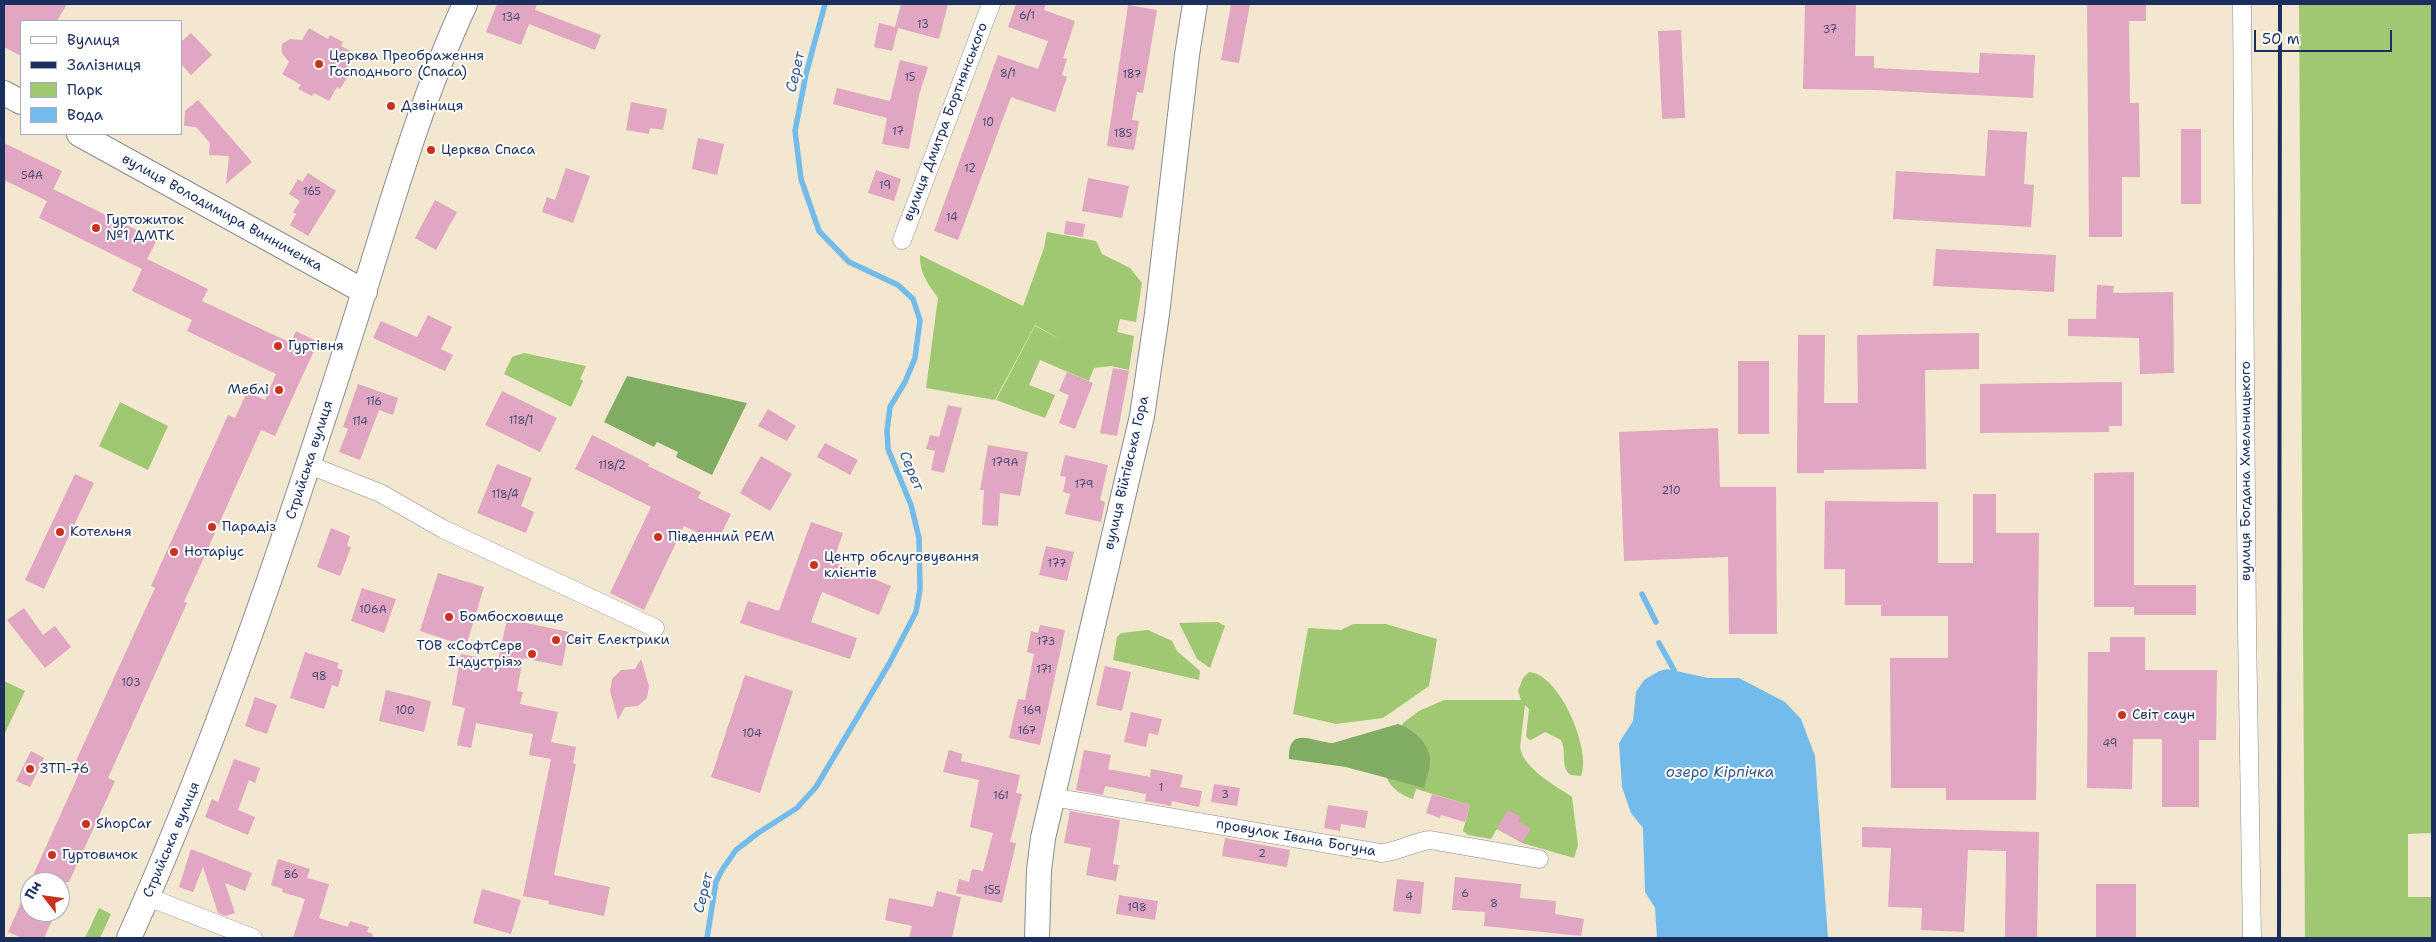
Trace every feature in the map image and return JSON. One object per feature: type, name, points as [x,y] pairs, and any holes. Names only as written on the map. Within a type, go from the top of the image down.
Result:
[{"type":"street","name":"Стрийська вулиця","points":[[129,938],[197,780],[241,663],[309,465],[432,81],[465,4]]},
{"type":"street","name":"вулиця Дмитра Бортнянського","points":[[902,240],[991,4]]},
{"type":"street","name":"вулиця Війтівська Гора","points":[[1036,938],[1042,838],[1142,416],[1157,314],[1187,54],[1195,4]]},
{"type":"street","name":"вулиця Богдана Хмельницького","points":[[2242,4],[2247,628],[2252,938]]},
{"type":"street","points":[[4,92],[20,101]]},
{"type":"street","name":"вулиця Володимира Винниченка","points":[[81,135],[365,292]]},
{"type":"street","points":[[309,465],[380,493],[442,528],[655,628]]},
{"type":"street","name":"провулок Івана Богуна","points":[[1052,796],[1381,853],[1391,853],[1419,842],[1430,840],[1539,859]]},
{"type":"street","points":[[148,897],[253,938]]},
{"type":"green space","points":[[2299,4],[2432,4],[2432,833],[2408,834],[2408,897],[2432,897],[2432,938],[2305,938]]},
{"type":"green space","points":[[1047,232],[1096,241],[1102,254],[1130,268],[1142,283],[1136,322],[1120,319],[1117,332],[1134,336],[1129,370],[1111,366],[1094,368],[1089,381],[1040,360],[1029,385],[1055,395],[1045,418],[996,400],[1035,326],[1060,339],[1035,325],[995,400],[926,388],[938,298],[923,272],[920,255],[1023,306],[1044,248]]},
{"type":"green space","points":[[524,353],[586,366],[580,379],[583,381],[571,407],[504,374],[512,357]]},
{"type":"green space","points":[[627,376],[747,403],[712,475],[676,457],[678,452],[657,442],[654,447],[604,422]]},
{"type":"green space","points":[[120,402],[168,426],[148,470],[99,446]]},
{"type":"green space","points":[[1218,622],[1225,626],[1210,668],[1197,659],[1179,623]]},
{"type":"green space","points":[[1353,624],[1386,624],[1437,639],[1429,686],[1383,718],[1336,724],[1293,714],[1308,628],[1341,630]]},
{"type":"green space","points":[[1148,630],[1172,641],[1177,651],[1200,671],[1199,680],[1113,660],[1117,637],[1121,633]]},
{"type":"green space","points":[[1529,672],[1541,676],[1562,699],[1571,715],[1582,749],[1583,764],[1581,776],[1570,775],[1565,767],[1564,749],[1561,740],[1545,732],[1531,740],[1526,736],[1529,709],[1525,705],[1520,748],[1523,756],[1534,770],[1572,797],[1578,845],[1574,858],[1522,843],[1497,829],[1491,839],[1468,835],[1463,831],[1470,805],[1416,789],[1413,799],[1398,792],[1387,779],[1403,723],[1419,711],[1444,700],[1521,700],[1518,691],[1523,678]]},
{"type":"green space","points":[[4,681],[25,691],[4,735]]},
{"type":"green space","points":[[1398,724],[1415,733],[1427,749],[1430,764],[1424,788],[1346,767],[1289,759],[1290,748],[1297,739],[1304,738],[1333,743]]},
{"type":"green space","points":[[99,908],[111,914],[100,938],[85,938]]},
{"type":"water","name":"озеро Кірпічка","points":[[1667,669],[1708,678],[1739,678],[1785,702],[1801,719],[1815,756],[1828,938],[1657,938],[1655,908],[1645,892],[1643,828],[1631,813],[1622,787],[1619,743],[1633,721],[1636,692],[1644,680],[1659,671]]},
{"type":"building","points":[[4,4],[67,4],[58,20],[20,20],[20,55],[4,47]]},
{"type":"building","points":[[497,4],[537,4],[535,10],[601,35],[595,50],[529,24],[521,45],[486,32]]},
{"type":"building","points":[[901,4],[948,4],[939,39],[898,28],[892,51],[874,47],[879,23],[895,27]]},
{"type":"building","points":[[1016,4],[1046,4],[1044,10],[1075,21],[1063,58],[1067,59],[1062,75],[1067,77],[1055,112],[1011,97],[958,240],[934,231],[998,55],[1038,69],[1048,41],[1008,27]]},
{"type":"building","points":[[1231,4],[1250,4],[1239,63],[1221,60]]},
{"type":"building","points":[[1805,4],[1856,4],[1855,56],[1874,56],[1874,68],[1979,73],[1980,53],[2035,55],[2033,98],[1874,90],[1803,89]]},
{"type":"building","points":[[2087,4],[2146,4],[2146,21],[2129,21],[2130,103],[2139,103],[2140,177],[2122,177],[2122,237],[2089,237]]},
{"type":"building","points":[[1128,5],[1157,10],[1143,93],[1137,92],[1132,120],[1139,121],[1134,150],[1107,146]]},
{"type":"building","name":"Церква Преображення Господнього (Спаса)","points":[[309,28],[328,39],[330,35],[343,42],[341,46],[356,54],[347,69],[351,71],[340,89],[337,87],[329,101],[314,93],[312,96],[298,89],[301,85],[282,74],[289,62],[282,53],[282,44],[290,39],[302,40]]},
{"type":"building","points":[[1681,30],[1685,118],[1662,119],[1658,31]]},
{"type":"building","points":[[191,33],[212,55],[191,75],[182,65],[182,41]]},
{"type":"building","points":[[900,60],[928,67],[919,95],[909,149],[882,144],[887,118],[833,104],[837,88],[890,101]]},
{"type":"building","points":[[198,100],[252,162],[226,184],[229,156],[209,155],[210,143],[196,127],[184,126],[185,111]]},
{"type":"building","points":[[631,102],[667,109],[663,130],[650,128],[649,134],[626,130]]},
{"type":"building","points":[[2181,129],[2201,129],[2201,204],[2181,204]]},
{"type":"building","points":[[1988,130],[2027,132],[2024,184],[2034,185],[2031,227],[1893,219],[1896,171],[1985,176]]},
{"type":"building","points":[[698,138],[724,144],[717,175],[692,169]]},
{"type":"building","points":[[4,143],[62,171],[53,189],[157,240],[147,259],[208,289],[202,301],[291,343],[296,331],[318,342],[275,436],[261,430],[184,602],[187,603],[108,778],[115,781],[70,880],[70,872],[35,872],[82,767],[75,763],[155,588],[151,586],[228,415],[235,418],[247,392],[265,400],[276,374],[187,331],[192,320],[132,291],[142,269],[39,218],[47,201],[4,180]]},
{"type":"building","points":[[566,168],[590,176],[573,223],[542,212],[547,197],[555,200]]},
{"type":"building","points":[[876,170],[901,179],[894,201],[868,193]]},
{"type":"building","points":[[308,173],[336,191],[308,236],[290,225],[296,214],[293,212],[300,201],[289,194],[298,179],[302,182]]},
{"type":"building","points":[[1088,178],[1129,186],[1122,218],[1082,211]]},
{"type":"building","points":[[435,200],[457,212],[436,250],[415,238]]},
{"type":"building","points":[[1066,221],[1085,224],[1083,237],[1064,234]]},
{"type":"building","points":[[1936,249],[2056,255],[2054,292],[1933,286]]},
{"type":"building","points":[[2097,285],[2114,286],[2113,293],[2173,292],[2174,373],[2140,374],[2139,338],[2068,336],[2068,319],[2096,319]]},
{"type":"building","points":[[428,315],[452,327],[441,349],[453,355],[445,371],[373,338],[381,321],[417,337]]},
{"type":"building","points":[[1979,333],[1979,369],[1925,370],[1926,469],[1824,470],[1824,473],[1797,473],[1798,335],[1825,335],[1824,403],[1858,403],[1857,335]]},
{"type":"building","points":[[1738,361],[1769,361],[1769,434],[1738,434]]},
{"type":"building","points":[[1113,368],[1129,371],[1117,436],[1100,433]]},
{"type":"building","points":[[1067,372],[1093,383],[1075,429],[1059,423],[1069,395],[1059,391]]},
{"type":"building","points":[[2122,382],[2122,426],[2109,426],[2109,432],[1980,433],[1980,384]]},
{"type":"building","points":[[358,384],[398,398],[393,415],[379,410],[360,460],[339,452],[348,429],[343,427]]},
{"type":"building","points":[[502,391],[557,418],[540,452],[485,425]]},
{"type":"building","points":[[948,405],[962,408],[944,473],[931,470],[935,451],[926,449],[930,435],[939,437]]},
{"type":"building","points":[[768,409],[796,426],[787,441],[758,426]]},
{"type":"building","points":[[1718,428],[1720,487],[1776,487],[1777,634],[1729,634],[1728,557],[1624,561],[1619,432]]},
{"type":"building","points":[[592,435],[649,464],[648,466],[701,492],[698,498],[731,514],[717,542],[684,526],[644,610],[610,593],[651,507],[575,469]]},
{"type":"building","points":[[825,443],[858,460],[850,475],[817,457]]},
{"type":"building","points":[[988,445],[1028,452],[1020,496],[1000,493],[998,526],[982,525],[984,490],[980,490]]},
{"type":"building","points":[[1065,455],[1108,465],[1100,500],[1105,502],[1101,522],[1065,514],[1070,494],[1063,492],[1066,477],[1060,476]]},
{"type":"building","points":[[761,456],[792,474],[770,511],[740,493]]},
{"type":"building","points":[[497,464],[532,478],[521,506],[534,512],[526,533],[477,513]]},
{"type":"building","points":[[2134,472],[2134,585],[2196,585],[2196,615],[2134,615],[2134,607],[2094,607],[2094,473]]},
{"type":"building","name":"Котельня","points":[[75,474],[94,483],[44,589],[25,580]]},
{"type":"building","points":[[1973,494],[1996,494],[1996,533],[2039,533],[2036,800],[1946,800],[1946,788],[1891,788],[1890,658],[1948,658],[1948,616],[1881,616],[1881,605],[1845,605],[1845,569],[1824,569],[1825,501],[1938,502],[1938,563],[1973,563]]},
{"type":"building","points":[[811,522],[843,533],[833,562],[891,586],[879,615],[822,592],[811,622],[857,638],[850,659],[740,623],[748,601],[779,611]]},
{"type":"building","points":[[331,528],[350,536],[347,546],[351,547],[340,576],[317,567]]},
{"type":"building","points":[[1046,546],[1074,552],[1067,581],[1039,575]]},
{"type":"building","name":"Бомбосховище","points":[[438,573],[484,587],[466,646],[420,631]]},
{"type":"building","points":[[362,588],[396,599],[384,633],[351,621]]},
{"type":"building","points":[[24,608],[43,635],[55,626],[71,647],[45,668],[7,620]]},
{"type":"building","points":[[507,619],[569,632],[562,666],[523,658],[517,691],[523,692],[520,704],[558,712],[551,742],[576,747],[573,763],[576,764],[554,875],[610,887],[604,916],[548,904],[549,901],[523,896],[551,759],[529,755],[533,734],[476,723],[471,748],[457,745],[465,708],[452,705],[461,654],[498,661]]},
{"type":"building","points":[[1040,625],[1065,630],[1040,745],[1009,738],[1018,699],[1025,700],[1034,654],[1027,652],[1031,631],[1038,633]]},
{"type":"building","points":[[2110,637],[2145,637],[2145,670],[2217,670],[2216,740],[2199,740],[2199,807],[2162,807],[2162,739],[2133,739],[2132,789],[2087,788],[2088,652],[2110,652]]},
{"type":"building","points":[[305,652],[339,663],[337,668],[343,670],[338,687],[332,685],[324,709],[290,698]]},
{"type":"building","points":[[641,659],[649,686],[647,698],[638,706],[625,707],[618,720],[610,691],[612,679],[621,670],[635,669]]},
{"type":"building","points":[[1105,666],[1131,672],[1122,711],[1096,705]]},
{"type":"building","points":[[745,675],[793,691],[760,793],[711,777]]},
{"type":"building","points":[[386,690],[431,701],[424,732],[379,721]]},
{"type":"building","points":[[255,697],[277,705],[267,734],[245,726]]},
{"type":"building","points":[[1131,712],[1162,719],[1158,735],[1149,733],[1146,747],[1124,742]]},
{"type":"building","points":[[949,750],[962,754],[961,761],[1020,775],[1016,793],[1022,794],[1010,842],[1016,843],[1002,903],[956,893],[959,879],[969,882],[972,869],[983,871],[993,833],[970,827],[979,780],[943,772]]},
{"type":"building","points":[[1084,750],[1111,755],[1108,769],[1150,777],[1151,769],[1183,775],[1180,787],[1202,791],[1199,807],[1172,801],[1171,806],[1145,801],[1146,794],[1105,786],[1103,795],[1076,790]]},
{"type":"building","name":"ЗТП-76","points":[[31,751],[44,758],[30,787],[16,781]]},
{"type":"building","points":[[234,759],[260,768],[255,783],[249,780],[238,810],[255,817],[248,835],[205,817],[212,799],[218,802]]},
{"type":"building","points":[[1214,784],[1240,788],[1237,806],[1211,802]]},
{"type":"building","points":[[1432,794],[1470,805],[1465,822],[1441,815],[1440,818],[1426,813]]},
{"type":"building","points":[[1328,805],[1368,811],[1365,828],[1341,824],[1340,831],[1324,828]]},
{"type":"building","points":[[1508,810],[1521,817],[1518,821],[1531,829],[1522,843],[1497,828]]},
{"type":"building","points":[[1070,811],[1120,820],[1113,864],[1119,865],[1116,881],[1086,875],[1091,848],[1064,843]]},
{"type":"building","points":[[1862,827],[2039,832],[2037,938],[2005,938],[2006,851],[1968,850],[1964,932],[1921,930],[1922,908],[1888,907],[1891,848],[1862,847]]},
{"type":"building","points":[[1225,838],[1290,850],[1287,867],[1222,856]]},
{"type":"building","points":[[191,849],[252,873],[245,891],[225,883],[235,913],[225,916],[218,913],[203,867],[193,892],[179,887]]},
{"type":"building","points":[[278,859],[310,869],[307,878],[329,884],[319,918],[348,927],[350,921],[369,927],[367,932],[373,934],[372,938],[293,938],[305,899],[282,892],[283,889],[271,885]]},
{"type":"building","points":[[1455,877],[1521,884],[1520,898],[1556,901],[1555,914],[1584,919],[1581,936],[1484,926],[1485,912],[1452,910]]},
{"type":"building","points":[[1397,879],[1424,882],[1421,914],[1393,911]]},
{"type":"building","points":[[2096,884],[2136,884],[2136,938],[2096,938]]},
{"type":"building","points":[[482,889],[521,900],[511,934],[473,923]]},
{"type":"building","points":[[937,891],[961,897],[952,938],[909,938],[912,926],[885,920],[889,898],[933,907]]},
{"type":"building","points":[[1119,895],[1158,901],[1155,920],[1116,914]]},
{"type":"building","points":[[20,905],[20,922],[51,922],[44,938],[22,938],[8,932]]},
{"type":"waterway","name":"Серет","points":[[707,938],[716,882],[722,870],[736,850],[758,833],[797,808],[816,787],[889,664],[916,612],[920,589],[919,538],[911,505],[888,449],[887,430],[890,407],[905,382],[915,358],[920,320],[913,299],[898,285],[849,262],[819,231],[801,179],[795,131],[806,74],[825,4]]},
{"type":"waterway","points":[[1642,594],[1656,622]]},
{"type":"waterway","points":[[1659,643],[1674,670]]},
{"type":"railway","points":[[2279,938],[2280,4]]},
{"type":"place","name":"Церква Преображення Господнього (Спаса)","points":[[319,64]]},
{"type":"place","name":"Дзвіниця","points":[[391,106]]},
{"type":"place","name":"Церква Спаса","points":[[431,150]]},
{"type":"place","name":"Гуртожиток №1 ДМТК","points":[[96,228]]},
{"type":"place","name":"Гуртівня","points":[[278,346]]},
{"type":"place","name":"Меблі","points":[[279,390]]},
{"type":"place","name":"Парадіз","points":[[212,527]]},
{"type":"place","name":"Котельня","points":[[60,532]]},
{"type":"place","name":"Південний РЕМ","points":[[658,537]]},
{"type":"place","name":"Нотаріус","points":[[174,552]]},
{"type":"place","name":"Центр обслуговування клієнтів","points":[[814,565]]},
{"type":"place","name":"Бомбосховище","points":[[449,617]]},
{"type":"place","name":"Світ Електрики","points":[[556,640]]},
{"type":"place","name":"ТОВ «СофтСерв Індустрія»","points":[[532,654]]},
{"type":"place","name":"Світ саун","points":[[2122,715]]},
{"type":"place","name":"ЗТП-76","points":[[30,769]]},
{"type":"place","name":"ShopCar","points":[[86,824]]},
{"type":"place","name":"Гуртовичок","points":[[52,855]]}]
